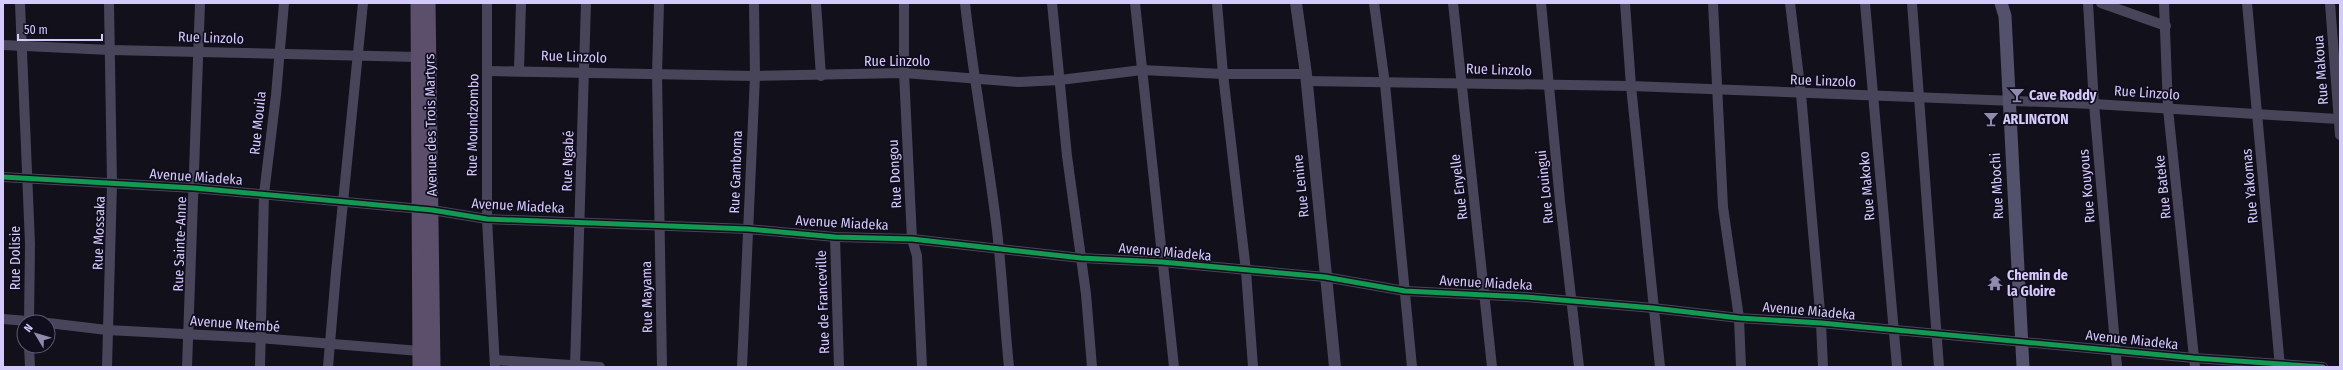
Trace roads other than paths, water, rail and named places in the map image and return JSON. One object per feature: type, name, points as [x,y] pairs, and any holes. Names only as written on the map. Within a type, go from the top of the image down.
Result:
[{"type":"main road","name":"Avenue des Trois Martyrs","points":[[418,3],[418,57],[433,367]]},
{"type":"main road","name":"Avenue des Trois Martyrs","points":[[420,367],[426,210],[428,3]]},
{"type":"main road","name":"Rue Mbochi","points":[[2001,3],[2005,16],[2023,367]]},
{"type":"street","name":"Rue Dolisie","points":[[20,3],[20,45],[30,244],[29,314]]},
{"type":"street","name":"Rue Mossaka","points":[[107,367],[112,184],[109,3]]},
{"type":"street","name":"Rue Sainte-Anne","points":[[187,367],[200,3]]},
{"type":"street","name":"Rue Mouila","points":[[260,367],[259,338],[264,194],[284,3]]},
{"type":"street","points":[[328,367],[363,3]]},
{"type":"street","name":"Rue Moundzombo","points":[[487,3],[487,218],[495,363]]},
{"type":"street","points":[[519,70],[521,3]]},
{"type":"street","name":"Rue Ngabé","points":[[575,366],[586,3]]},
{"type":"street","name":"Rue Mayama","points":[[659,3],[657,74],[661,226],[662,367]]},
{"type":"street","name":"Rue Gamboma","points":[[742,367],[755,76],[754,3]]},
{"type":"street","points":[[816,3],[821,76]]},
{"type":"street","name":"Rue Dongou","points":[[904,3],[904,73],[912,239],[917,256],[922,367]]},
{"type":"street","points":[[965,3],[973,78],[985,133],[1009,367]]},
{"type":"street","points":[[1052,3],[1067,156],[1081,258],[1092,367]]},
{"type":"street","points":[[1135,3],[1174,367]]},
{"type":"street","points":[[1217,3],[1223,74],[1246,271],[1253,367]]},
{"type":"street","name":"Rue Lenine","points":[[1296,3],[1306,78],[1335,367]]},
{"type":"street","points":[[1374,3],[1385,84],[1412,367]]},
{"type":"street","name":"Rue Enyelle","points":[[1453,3],[1492,367]]},
{"type":"street","name":"Rue Louingui","points":[[1541,3],[1548,86],[1579,367]]},
{"type":"street","points":[[1625,3],[1631,86],[1660,367]]},
{"type":"street","points":[[1713,3],[1723,207],[1739,318],[1741,367]]},
{"type":"street","points":[[1790,3],[1801,94],[1821,323],[1823,367]]},
{"type":"street","name":"Rue Makoko","points":[[1864,3],[1895,331],[1897,367]]},
{"type":"street","points":[[1912,3],[1921,99],[1939,367]]},
{"type":"street","name":"Rue Kouyous","points":[[2088,3],[2094,104],[2117,367]]},
{"type":"street","points":[[2101,3],[2166,26]]},
{"type":"street","name":"Rue Bateke","points":[[2164,3],[2168,109],[2195,363]]},
{"type":"street","name":"Rue Yakomas","points":[[2247,3],[2280,365]]},
{"type":"street","name":"Rue Makoua","points":[[2330,3],[2340,135]]},
{"type":"street","name":"Rue Linzolo","points":[[3,45],[110,50],[418,57]]},
{"type":"street","name":"Rue Linzolo","points":[[488,71],[584,71],[755,76],[821,76],[904,73],[1019,82],[1060,80],[1142,70],[1306,78],[1385,84],[1461,83],[1548,86],[1631,86],[1921,99],[2009,100],[2338,119]]},
{"type":"street","name":"Avenue Miadeka","points":[[3,176],[27,179],[194,188],[264,194],[426,210],[487,218],[748,229],[835,237],[912,239],[1081,258],[1162,262],[1246,271],[1326,277],[1405,291],[1485,295],[1653,308],[1739,318],[1821,323],[1895,331],[1937,333],[2021,343],[2116,350],[2195,363],[2323,367]]},
{"type":"street","name":"Rue de Franceville","points":[[835,237],[839,367]]},
{"type":"street","points":[[3,319],[16,320]]},
{"type":"street","name":"Avenue Ntembé","points":[[56,324],[107,330],[259,338],[329,345],[420,351]]},
{"type":"street","points":[[30,354],[30,367]]},
{"type":"street","points":[[495,363],[600,367]]},
{"type":"place","name":"Cave Roddy","points":[[2017,95]]},
{"type":"place","name":"ARLINGTON","points":[[1991,119]]},
{"type":"place","name":"Chemin de la Gloire","points":[[1995,283]]}]
